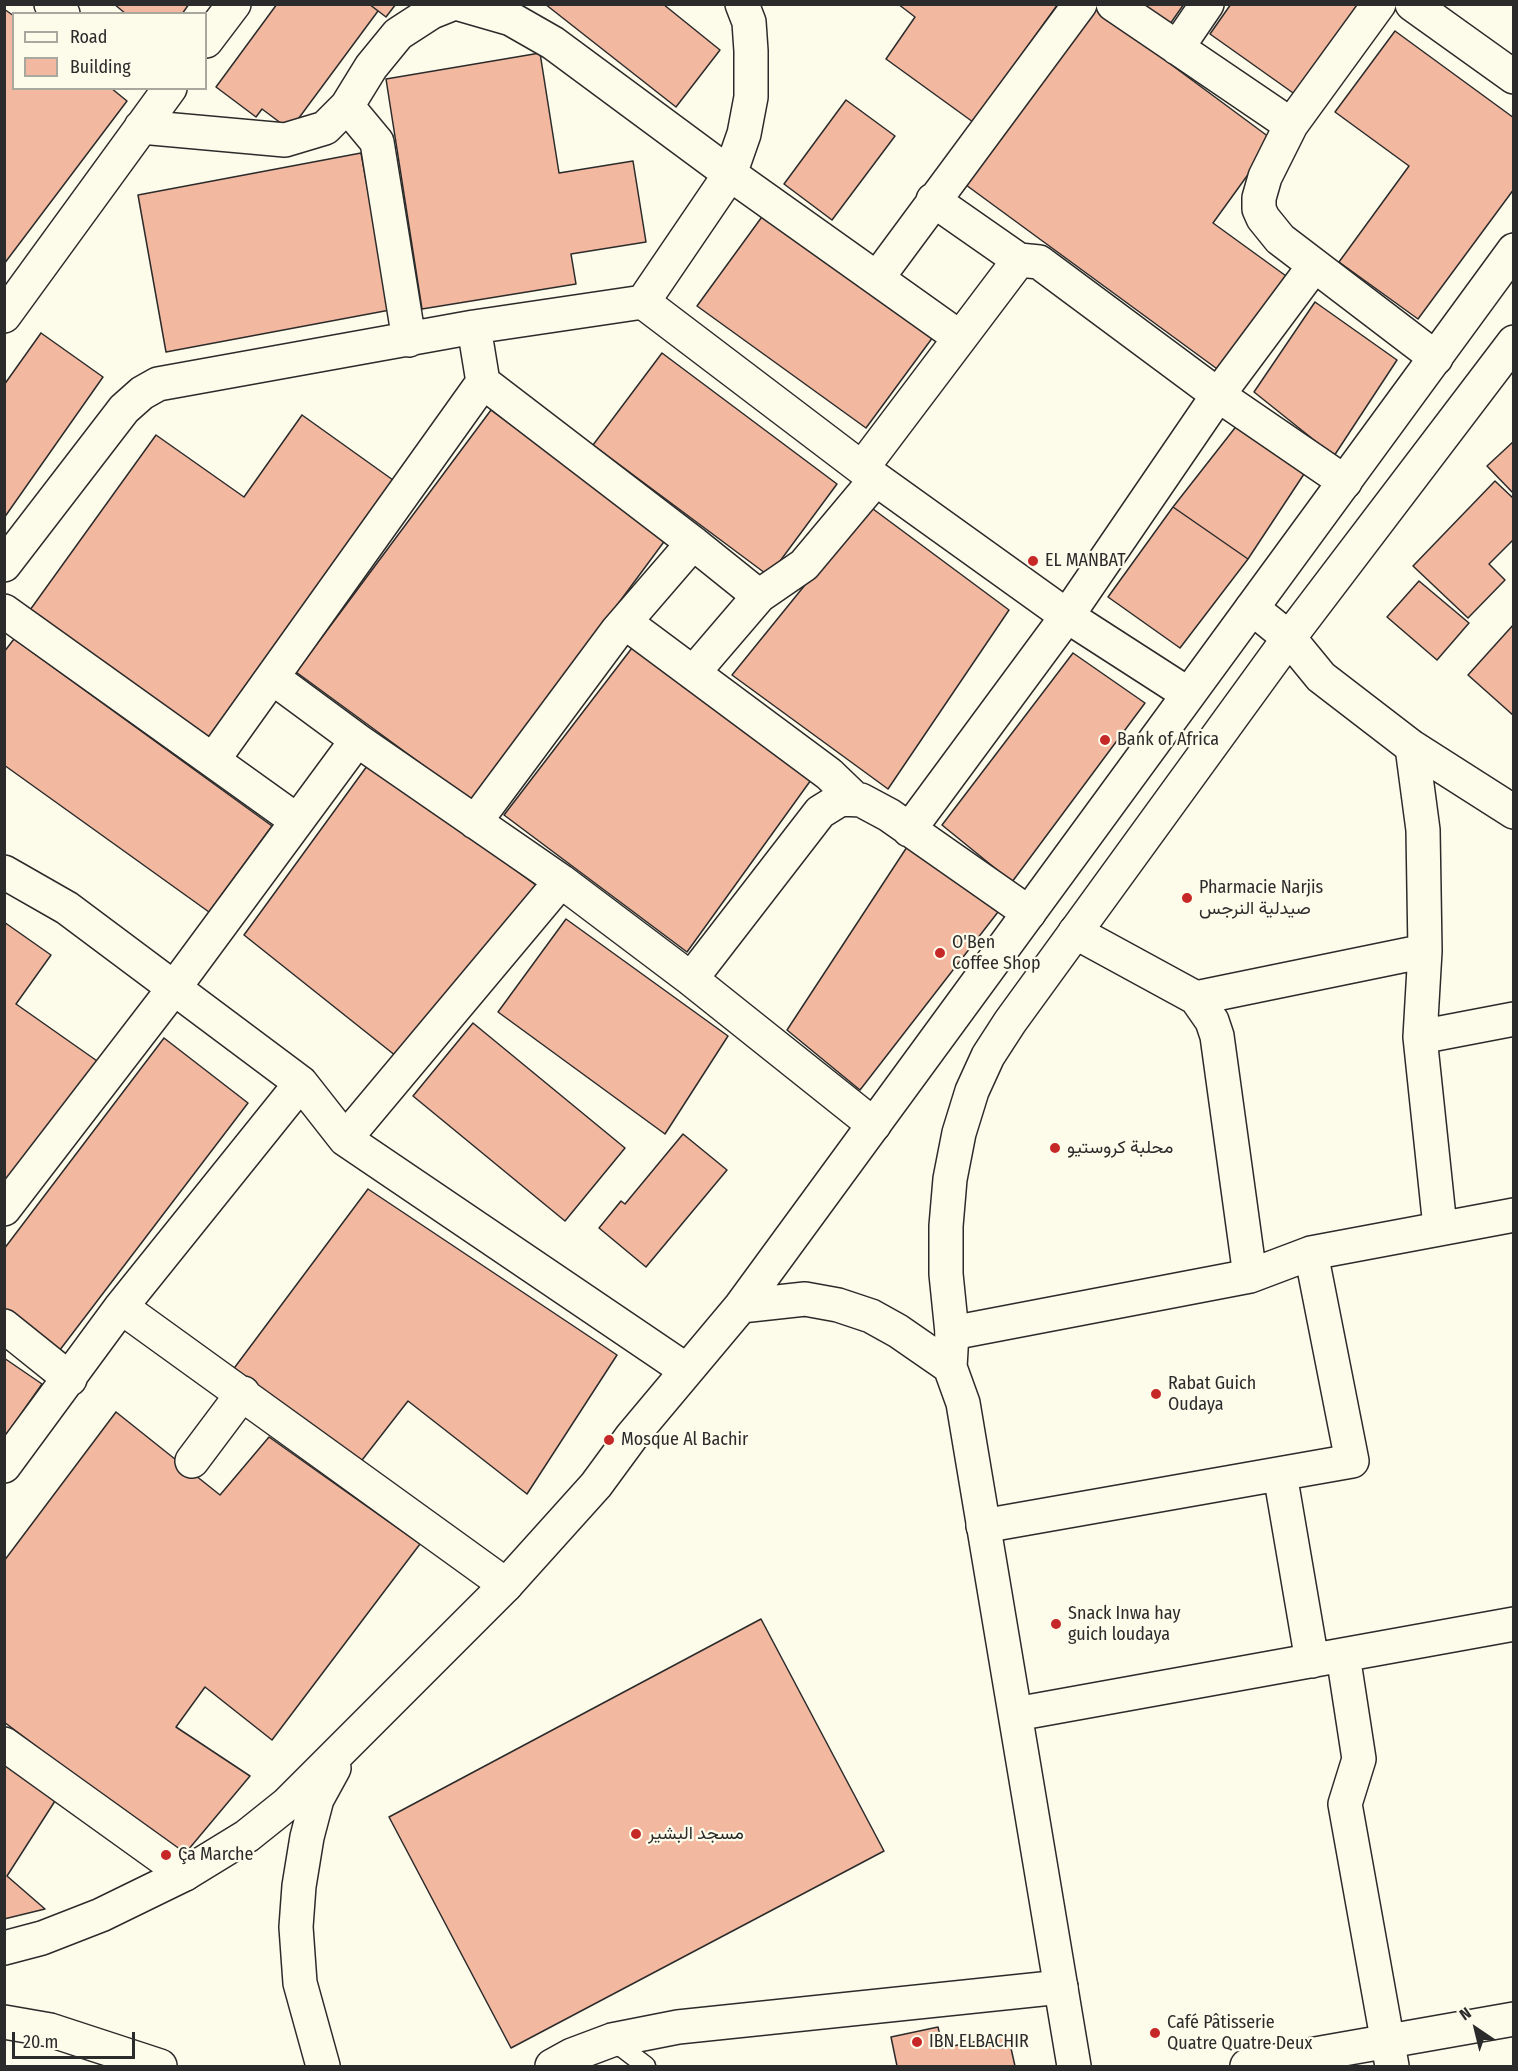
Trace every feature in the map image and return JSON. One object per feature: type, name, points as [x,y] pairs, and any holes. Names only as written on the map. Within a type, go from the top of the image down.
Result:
[{"type":"street","points":[[207,40],[234,4]]},
{"type":"street","points":[[141,127],[285,140],[325,128],[347,106],[371,67],[398,34],[432,12],[452,4]]},
{"type":"street","points":[[459,4],[511,19],[553,44],[730,174],[878,277],[959,337]]},
{"type":"street","points":[[878,277],[1080,4]]},
{"type":"street","points":[[1113,4],[1290,125]]},
{"type":"street","points":[[1176,48],[1207,4]]},
{"type":"street","points":[[1379,4],[1290,125],[1265,177],[1258,198],[1259,209],[1263,218],[1280,238],[1436,358]]},
{"type":"street","points":[[1412,4],[1514,76]]},
{"type":"street","points":[[643,302],[730,174],[744,134],[751,97],[751,10]]},
{"type":"street","points":[[4,316],[167,90]]},
{"type":"street","points":[[347,106],[377,142],[409,340]]},
{"type":"street","points":[[933,200],[1018,260],[1038,262],[1218,395],[1345,482]]},
{"type":"street","points":[[4,1948],[101,1915],[185,1874],[247,1836],[287,1804],[506,1585],[596,1485],[686,1370],[741,1306],[1514,250]]},
{"type":"street","points":[[693,674],[759,596],[804,565],[869,473],[959,337],[1018,260]]},
{"type":"street","points":[[909,830],[1067,616],[1218,395],[1314,266]]},
{"type":"street","points":[[4,565],[117,418],[142,393],[158,384],[474,327],[643,302],[869,473],[1067,616],[1188,694]]},
{"type":"street","points":[[474,327],[483,382],[759,596]]},
{"type":"street","points":[[1074,2067],[963,1403],[950,1367],[952,1333],[946,1274],[946,1226],[950,1179],[959,1133],[972,1091],[988,1056],[1075,932],[1289,638],[1514,342]]},
{"type":"street","points":[[213,760],[483,382]]},
{"type":"street","points":[[475,822],[617,632],[693,543]]},
{"type":"street","points":[[1252,608],[1289,638],[1321,678],[1412,747],[1514,812]]},
{"type":"street","points":[[4,610],[296,820]]},
{"type":"street","points":[[626,623],[829,774],[854,798],[889,815],[1029,914]]},
{"type":"street","points":[[273,678],[357,740],[561,881],[691,979],[874,1125]]},
{"type":"street","points":[[4,1209],[174,988],[357,740]]},
{"type":"street","points":[[1412,747],[1424,830],[1425,951],[1420,1037],[1440,1227]]},
{"type":"street","points":[[691,979],[820,812],[841,799],[854,798]]},
{"type":"street","points":[[4,872],[67,909],[301,1083],[345,1139],[686,1370]]},
{"type":"street","points":[[345,1139],[561,881]]},
{"type":"street","points":[[1075,932],[1196,998],[1212,1021],[1217,1036],[1250,1276]]},
{"type":"street","points":[[1196,998],[1425,951]]},
{"type":"street","points":[[1420,1037],[1514,1019]]},
{"type":"street","points":[[4,1466],[121,1307],[301,1083]]},
{"type":"street","points":[[952,1333],[1250,1276],[1311,1253],[1440,1227],[1513,1219]]},
{"type":"street","points":[[983,1526],[1352,1461],[1311,1253]]},
{"type":"street","points":[[741,1306],[805,1299],[838,1305],[871,1316],[898,1330],[950,1367]]},
{"type":"street","points":[[121,1307],[506,1585]]},
{"type":"street","points":[[4,1326],[70,1379]]},
{"type":"street","points":[[192,1461],[243,1393]]},
{"type":"street","points":[[1280,1474],[1328,1658],[1359,1759],[1345,1804],[1390,2053]]},
{"type":"street","points":[[1016,1714],[1514,1624]]},
{"type":"street","points":[[4,1744],[185,1874]]},
{"type":"street","points":[[323,2067],[300,1983],[296,1927],[299,1886],[307,1837],[317,1799],[346,1745]]},
{"type":"street","points":[[552,2067],[572,2055],[612,2040],[678,2027],[1061,1987]]},
{"type":"street","points":[[1247,2067],[1390,2053],[1514,2019]]},
{"type":"street","points":[[4,2022],[50,2030],[120,2060],[160,2067]]},
{"type":"lane","points":[[612,2040],[646,2067]]},
{"type":"building","points":[[114,4],[189,4],[183,12],[124,12]]},
{"type":"building","points":[[277,4],[369,4],[378,11],[290,130],[262,109],[256,117],[216,87]]},
{"type":"building","points":[[369,4],[396,4],[386,17]]},
{"type":"building","points":[[545,4],[663,4],[720,50],[676,107]]},
{"type":"building","points":[[898,4],[1058,4],[973,122],[886,59],[915,17]]},
{"type":"building","points":[[1143,4],[1184,4],[1170,24]]},
{"type":"building","points":[[1231,4],[1361,4],[1296,95],[1210,34]]},
{"type":"building","points":[[4,9],[12,15],[12,90],[113,90],[127,101],[4,264]]},
{"type":"building","points":[[1096,9],[1273,140],[1213,223],[1293,281],[1224,374],[966,185]]},
{"type":"building","points":[[1395,31],[1514,118],[1514,189],[1418,319],[1339,262],[1409,166],[1335,112]]},
{"type":"building","points":[[540,53],[559,173],[633,161],[646,242],[571,254],[576,284],[422,309],[386,79]]},
{"type":"building","points":[[846,100],[895,136],[832,220],[784,184]]},
{"type":"building","points":[[361,153],[390,310],[166,352],[138,195]]},
{"type":"building","points":[[764,214],[933,337],[866,428],[697,306]]},
{"type":"building","points":[[1315,302],[1397,360],[1334,456],[1254,392]]},
{"type":"building","points":[[41,333],[103,377],[4,518],[4,385]]},
{"type":"building","points":[[662,353],[837,484],[769,576],[593,445]]},
{"type":"building","points":[[491,410],[666,539],[472,801],[296,672]]},
{"type":"building","points":[[302,415],[393,480],[208,738],[30,610],[156,435],[244,497]]},
{"type":"building","points":[[1238,424],[1306,471],[1248,559],[1173,507]]},
{"type":"building","points":[[1514,441],[1514,494],[1487,466]]},
{"type":"building","points":[[1495,481],[1514,499],[1514,539],[1489,564],[1505,580],[1468,618],[1413,566]]},
{"type":"building","points":[[869,506],[1009,610],[888,789],[732,675]]},
{"type":"building","points":[[1173,507],[1248,559],[1180,648],[1108,597]]},
{"type":"building","points":[[1419,581],[1469,623],[1437,660],[1387,617]]},
{"type":"building","points":[[1514,624],[1514,716],[1468,675]]},
{"type":"building","points":[[14,639],[272,826],[209,912],[4,765],[4,652]]},
{"type":"building","points":[[635,644],[816,773],[687,952],[504,815]]},
{"type":"building","points":[[1073,653],[1145,703],[1012,882],[942,825]]},
{"type":"building","points":[[370,762],[537,886],[401,1060],[244,935]]},
{"type":"building","points":[[907,847],[998,912],[860,1090],[787,1030]]},
{"type":"building","points":[[566,919],[728,1036],[665,1134],[498,1012]]},
{"type":"building","points":[[4,922],[51,955],[16,1004],[100,1063],[4,1195]]},
{"type":"building","points":[[473,1023],[625,1148],[565,1221],[413,1096]]},
{"type":"building","points":[[164,1038],[248,1103],[53,1359],[4,1323],[4,1249]]},
{"type":"building","points":[[683,1134],[727,1170],[646,1267],[599,1228],[621,1201],[625,1204]]},
{"type":"building","points":[[368,1189],[617,1355],[527,1494],[408,1401],[359,1464],[232,1371]]},
{"type":"building","points":[[4,1358],[42,1384],[4,1438]]},
{"type":"building","points":[[116,1412],[220,1495],[269,1437],[420,1544],[272,1740],[205,1687],[176,1727],[250,1776],[183,1856],[4,1722],[4,1561]]},
{"type":"building","name":"مسجد البشير","points":[[761,1619],[884,1851],[511,2048],[389,1817]]},
{"type":"building","points":[[4,1763],[55,1801],[7,1876],[45,1909],[4,1919]]},
{"type":"building","name":"IBN ELBACHIR","points":[[938,2027],[943,2048],[1008,2035],[1015,2066],[897,2066],[891,2037]]},
{"type":"place","name":"EL MANBAT","points":[[1033,561]]},
{"type":"place","name":"Bank of Africa","points":[[1105,740]]},
{"type":"place","name":"Pharmacie Narjis صيدلية النرجس","points":[[1187,898]]},
{"type":"place","name":"O'Ben Coffee Shop","points":[[940,953]]},
{"type":"place","name":"محلبة كروستيو","points":[[1055,1148]]},
{"type":"place","name":"Rabat Guich Oudaya","points":[[1156,1394]]},
{"type":"place","name":"Mosque Al Bachir","points":[[609,1440]]},
{"type":"place","name":"Snack Inwa hay guich loudaya","points":[[1056,1624]]},
{"type":"place","name":"مسجد البشير","points":[[636,1834]]},
{"type":"place","name":"Ça Marche","points":[[166,1855]]},
{"type":"place","name":"Café Pâtisserie Quatre Quatre Deux","points":[[1155,2033]]},
{"type":"place","name":"IBN ELBACHIR","points":[[917,2042]]}]
